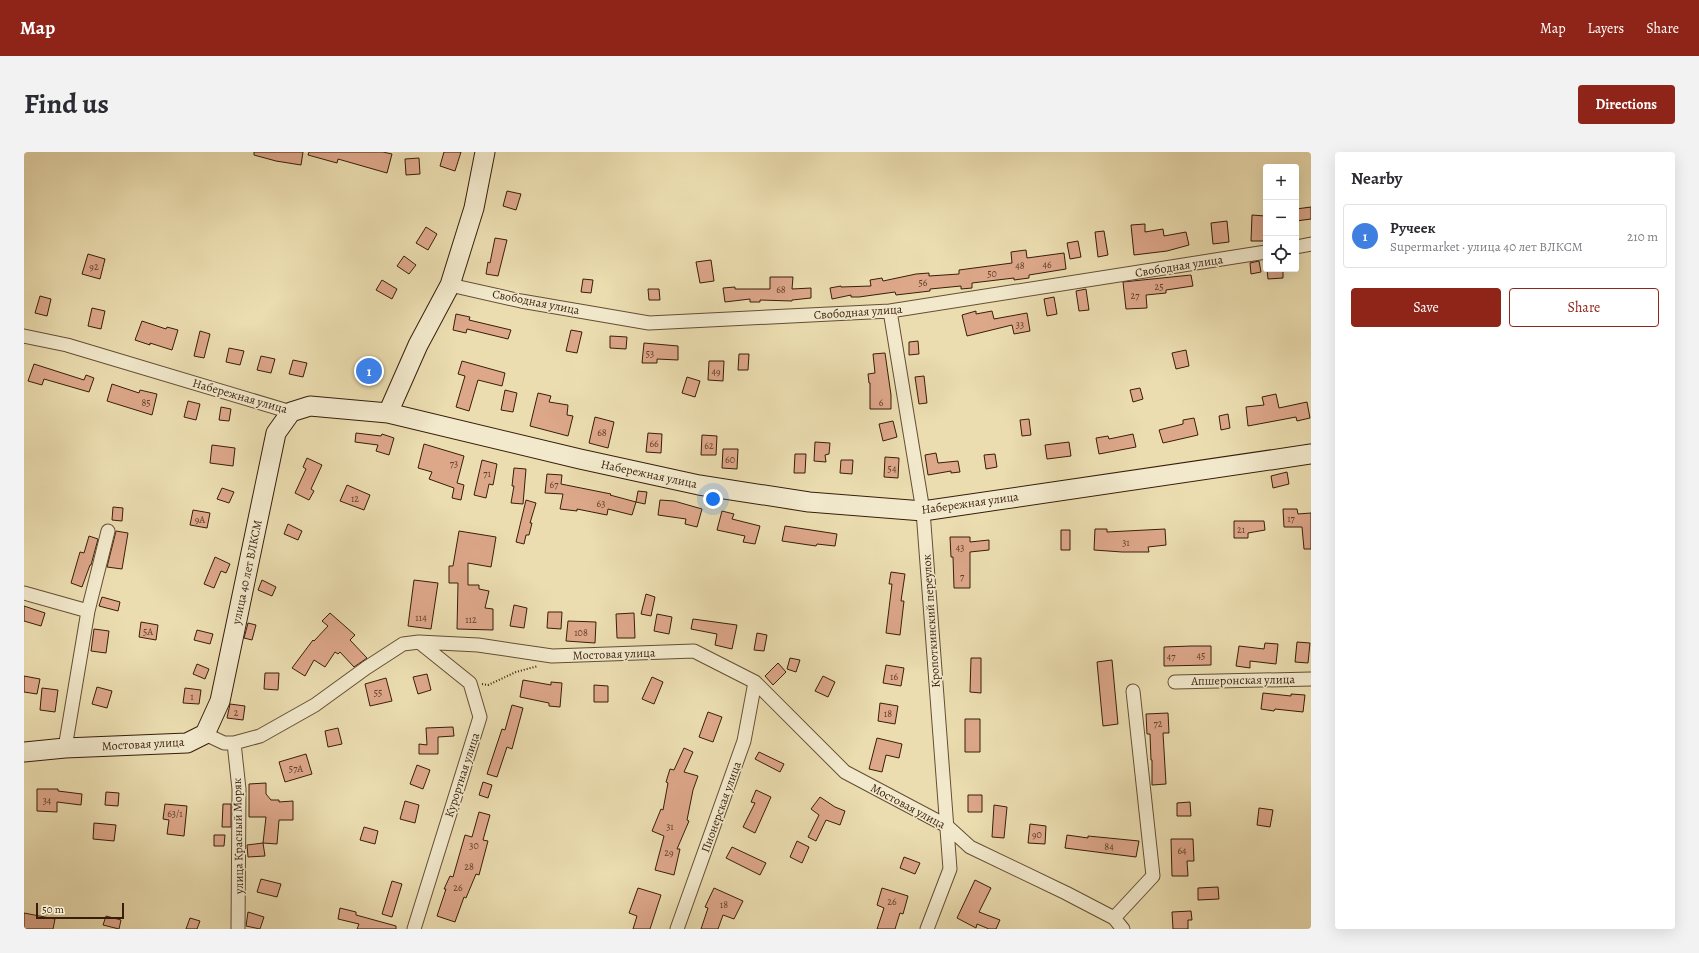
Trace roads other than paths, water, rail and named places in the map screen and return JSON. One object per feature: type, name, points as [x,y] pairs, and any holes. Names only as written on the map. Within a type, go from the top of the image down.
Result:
[{"type":"street","points":[[388,413],[418,345],[450,284],[474,208],[485,152]]},
{"type":"street","points":[[1299,246],[1311,244]]},
{"type":"street","name":"Свободная улица","points":[[450,284],[521,301],[649,323],[890,312],[1263,252]]},
{"type":"street","name":"Кропоткинский переулок","points":[[890,312],[923,511],[950,869],[927,929]]},
{"type":"street","name":"Набережная улица","points":[[24,336],[67,345],[291,412],[310,406],[388,413],[580,459],[699,485],[809,502],[923,511],[1311,454]]},
{"type":"street","name":"улица 40 лет ВЛКСМ","points":[[205,734],[220,701],[276,432],[291,412]]},
{"type":"street","points":[[65,748],[88,611],[108,531]]},
{"type":"street","points":[[24,593],[88,611]]},
{"type":"street","name":"Мостовая улица","points":[[24,752],[65,748],[187,744],[205,734],[224,743],[234,743],[260,736],[315,705],[403,644],[418,642],[478,645],[552,656],[694,651],[755,682],[845,772],[947,826],[970,847],[1114,918],[1123,929]]},
{"type":"street","name":"Курортная улица","points":[[414,929],[480,717],[470,683],[418,642]]},
{"type":"street","name":"Апшеронская улица","points":[[1175,682],[1311,679]]},
{"type":"street","name":"Пионерская улица","points":[[677,929],[744,741],[755,682]]},
{"type":"street","points":[[1114,918],[1153,876],[1133,691]]},
{"type":"street","name":"улица Красный Моряк","points":[[234,743],[239,789],[238,929]]},
{"type":"place","name":"Ручеек","points":[[369,371]]}]
